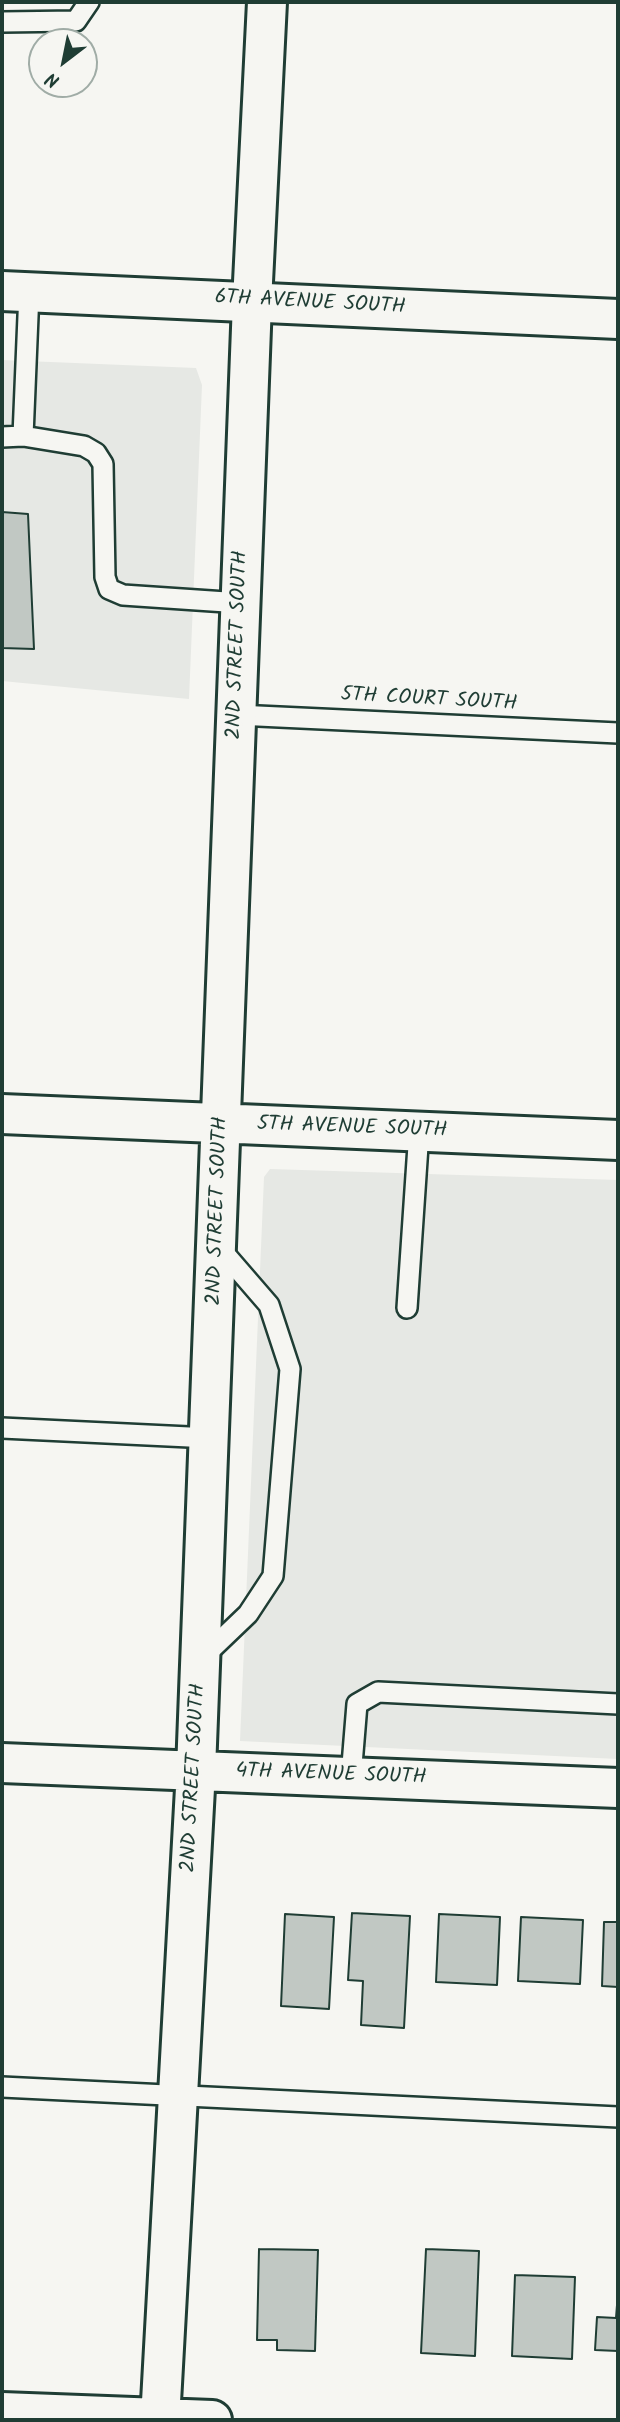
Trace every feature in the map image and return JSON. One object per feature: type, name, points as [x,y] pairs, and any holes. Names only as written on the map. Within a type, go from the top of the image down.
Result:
[{"type":"street","name":"2ND STREET SOUTH","points":[[160,2419],[196,1770],[223,1123],[252,302],[267,2]]},
{"type":"street","name":"6TH AVENUE SOUTH","points":[[15,292],[618,319]]},
{"type":"street","name":"5TH AVENUE SOUTH","points":[[2,1114],[618,1140]]},
{"type":"street","name":"4TH AVENUE SOUTH","points":[[2,1763],[618,1788]]},
{"type":"street","points":[[2,2412],[212,2420]]},
{"type":"lane","points":[[2,22],[76,21],[89,2]]},
{"type":"lane","points":[[15,292],[23,436]]},
{"type":"lane","points":[[2,437],[23,436],[84,446],[96,453],[103,464],[105,578],[109,589],[123,595],[241,603]]},
{"type":"lane","name":"5TH COURT SOUTH","points":[[237,715],[618,733]]},
{"type":"lane","points":[[407,1308],[419,1131]]},
{"type":"lane","points":[[200,1660],[248,1614],[272,1576],[290,1370],[269,1306],[217,1245]]},
{"type":"lane","points":[[2,1428],[210,1438]]},
{"type":"lane","points":[[351,1777],[357,1703],[378,1692],[618,1704]]},
{"type":"lane","points":[[2,2087],[618,2117]]},
{"type":"shaded area","points":[[2,360],[196,368],[202,385],[189,699],[2,681]]},
{"type":"shaded area","points":[[270,1169],[618,1180],[618,1759],[240,1741],[264,1177]]},
{"type":"building","points":[[2,512],[28,514],[34,649],[2,648]]},
{"type":"building","points":[[352,1913],[410,1916],[404,2028],[361,2025],[363,1981],[348,1980]]},
{"type":"building","points":[[285,1914],[334,1917],[329,2009],[281,2006]]},
{"type":"building","points":[[439,1914],[500,1917],[497,1985],[436,1982]]},
{"type":"building","points":[[521,1917],[583,1920],[580,1984],[518,1981]]},
{"type":"building","points":[[604,1922],[618,1922],[618,1987],[602,1986]]},
{"type":"building","points":[[259,2249],[318,2250],[315,2351],[277,2350],[277,2340],[257,2340]]},
{"type":"building","points":[[426,2249],[479,2251],[475,2356],[421,2353]]},
{"type":"building","points":[[515,2275],[575,2277],[572,2359],[512,2356]]},
{"type":"building","points":[[618,2292],[618,2351],[595,2350],[597,2317],[616,2318]]}]
